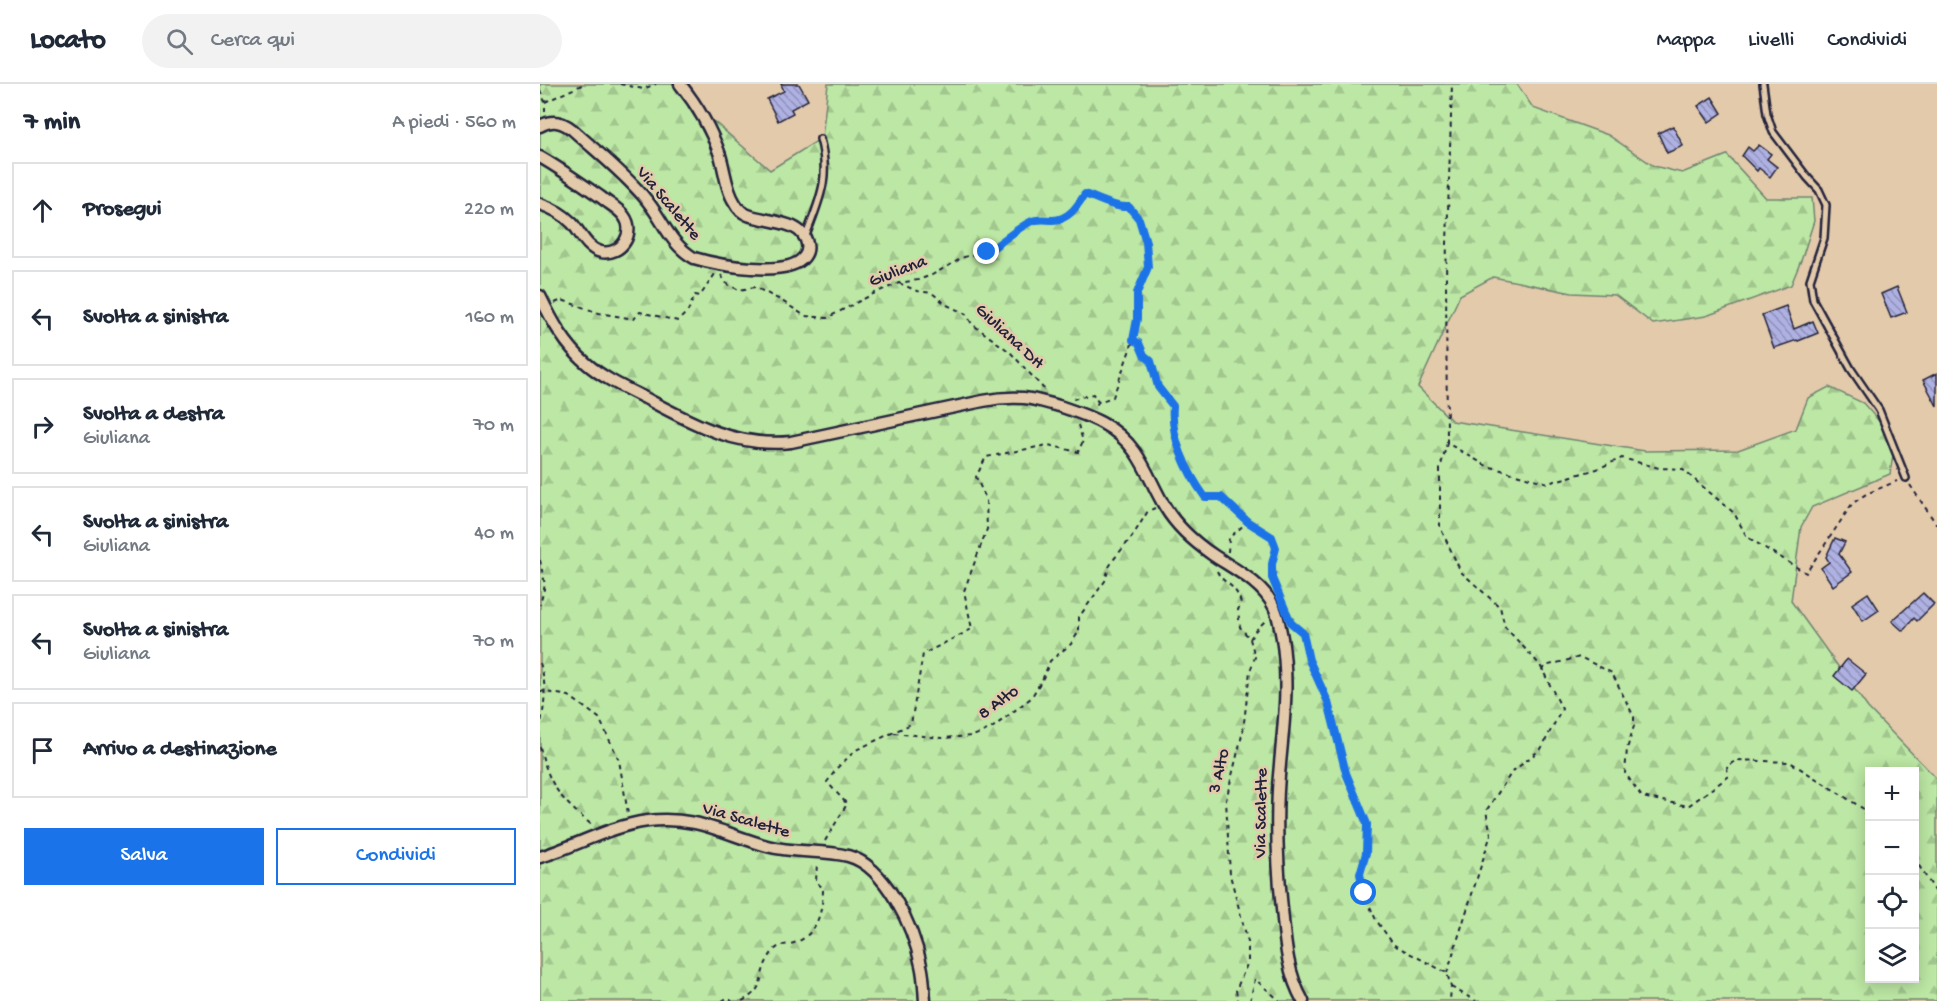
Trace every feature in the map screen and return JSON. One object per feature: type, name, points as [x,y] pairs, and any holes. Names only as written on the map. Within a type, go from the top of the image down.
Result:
[{"type":"street","points":[[680,84],[711,134],[722,160],[736,206],[749,215],[793,227],[805,238]]},
{"type":"street","name":"Via Scalette","points":[[543,125],[556,122],[570,127],[646,198],[675,242],[684,252],[694,258],[759,269],[780,269],[791,266],[804,257],[808,247],[805,238]]},
{"type":"street","points":[[540,157],[566,172],[619,210],[628,222],[628,237],[622,246],[615,250],[608,252],[597,250],[588,244],[565,217],[552,208],[540,204]]},
{"type":"street","name":"Via Scalette","points":[[542,301],[554,324],[569,345],[602,376],[704,429],[744,441],[770,444],[791,442],[983,400],[1003,398],[1034,399],[1091,417],[1111,427],[1128,443],[1145,468],[1172,519],[1191,538],[1249,579],[1266,595],[1274,608],[1286,663],[1287,690],[1278,795],[1278,879],[1289,968],[1303,1001]]},
{"type":"street","name":"Via Scalette","points":[[540,857],[630,825],[656,820],[684,820],[714,827],[771,848],[843,855],[858,860],[873,871],[885,885],[905,920],[916,947],[923,976],[925,1001]]},
{"type":"lane","points":[[1764,84],[1767,114],[1773,132],[1819,190],[1826,205],[1824,238],[1810,280],[1813,300],[1851,369],[1879,410],[1906,478]]},
{"type":"lane","points":[[805,238],[823,190],[825,161],[820,139]]},
{"type":"path","points":[[545,102],[584,84]]},
{"type":"path","points":[[620,84],[643,88],[656,84]]},
{"type":"path","points":[[1450,1001],[1451,987],[1447,973],[1491,834],[1486,811],[1512,772],[1541,749],[1562,709],[1540,665],[1505,627],[1500,607],[1461,572],[1440,527],[1440,469],[1448,443],[1446,276],[1452,84]]},
{"type":"path","points":[[540,90],[545,102],[543,125]]},
{"type":"path","name":"Giuliana","points":[[542,301],[562,300],[599,313],[634,319],[640,312],[678,321],[688,311],[695,295],[700,296],[718,270],[727,284],[739,290],[755,287],[805,316],[827,318],[899,283],[925,278],[964,257],[987,252],[1031,222],[1065,217],[1074,210],[1085,194],[1118,206],[1129,207],[1139,219],[1146,242],[1148,267],[1137,293],[1137,319],[1133,340]]},
{"type":"path","name":"Giuliana DH","points":[[899,283],[917,291],[933,293],[947,305],[966,314],[972,324],[1010,352],[1043,388],[1055,394]]},
{"type":"path","points":[[1091,417],[1098,402],[1113,397],[1133,340],[1139,343],[1144,355],[1151,361],[1158,387],[1173,406],[1174,430],[1194,481],[1205,497],[1221,497],[1248,522],[1272,537],[1276,548],[1272,564],[1272,578],[1279,594]]},
{"type":"path","points":[[1071,400],[1093,394],[1098,402]]},
{"type":"path","points":[[742,1001],[754,995],[761,983],[768,959],[780,945],[799,940],[815,926],[823,904],[823,888],[816,882],[817,853],[847,804],[827,782],[838,767],[856,750],[911,724],[923,654],[972,629],[964,591],[987,529],[986,499],[976,477],[986,457],[1048,445],[1078,452],[1083,441],[1078,424]]},
{"type":"path","points":[[1448,443],[1487,466],[1548,483],[1597,470],[1622,458],[1659,468],[1682,469],[1734,513],[1748,537],[1806,573],[1852,504],[1866,494],[1906,478],[1937,525]]},
{"type":"path","name":"8 Alto","points":[[891,733],[942,738],[973,736],[992,728],[1031,698],[1050,661],[1071,644],[1079,631],[1079,617],[1105,581],[1109,567],[1132,537],[1142,518],[1148,511],[1164,505]]},
{"type":"path","points":[[1228,565],[1229,538],[1248,522]]},
{"type":"path","points":[[540,560],[544,585],[540,605]]},
{"type":"path","name":"3 Alto","points":[[1228,565],[1216,570],[1220,578],[1238,592],[1241,603],[1238,610],[1240,627],[1250,639],[1255,657],[1250,671],[1243,731],[1226,800],[1230,874],[1248,942],[1248,962],[1236,990],[1238,1001]]},
{"type":"path","points":[[1287,613],[1291,623],[1303,633],[1309,660],[1328,702],[1346,773],[1367,824],[1366,853],[1360,874],[1364,893],[1376,920],[1394,945],[1447,973]]},
{"type":"path","points":[[1250,639],[1265,621],[1279,623]]},
{"type":"path","points":[[1543,672],[1545,666],[1580,657],[1612,673],[1634,717],[1634,726],[1627,749],[1625,773],[1642,797],[1688,806],[1728,777],[1727,766],[1737,760],[1790,762],[1865,810]]},
{"type":"path","points":[[540,663],[544,677],[545,705],[540,727]]},
{"type":"path","points":[[540,691],[569,696],[599,718],[619,760],[630,825]]},
{"type":"path","points":[[540,747],[554,788],[573,809],[602,834]]},
{"type":"path","points":[[1919,866],[1937,894]]},
{"type":"path","points":[[1251,1001],[1255,979],[1280,1001]]},
{"type":"path","points":[[1451,987],[1476,1001]]},
{"type":"path","points":[[723,1001],[727,998],[732,1001]]},
{"type":"green space","points":[[540,84],[689,84],[711,119],[770,170],[822,138],[828,84],[1517,84],[1533,108],[1608,135],[1654,166],[1682,173],[1727,155],[1766,198],[1812,198],[1814,221],[1791,285],[1706,316],[1653,324],[1615,295],[1572,293],[1493,277],[1460,295],[1418,387],[1452,421],[1645,451],[1738,450],[1796,429],[1808,398],[1829,387],[1863,403],[1885,428],[1893,455],[1890,474],[1812,507],[1801,527],[1791,601],[1868,708],[1937,779],[1937,1001],[540,1001]]},
{"type":"building","points":[[781,84],[799,84],[808,100],[791,109],[793,113],[778,121],[767,99],[784,91]]},
{"type":"building","points":[[1712,97],[1722,113],[1709,122],[1698,106]]},
{"type":"building","points":[[1673,126],[1683,146],[1667,153],[1658,133]]},
{"type":"building","points":[[1759,145],[1771,154],[1767,159],[1777,167],[1770,177],[1759,168],[1757,171],[1742,156],[1748,147],[1753,151]]},
{"type":"building","points":[[1897,287],[1907,312],[1891,318],[1881,294]]},
{"type":"building","points":[[1786,306],[1794,329],[1813,321],[1818,333],[1774,348],[1762,315]]},
{"type":"building","points":[[1937,373],[1937,406],[1923,380]]},
{"type":"building","points":[[1835,538],[1845,542],[1839,554],[1852,572],[1833,586],[1821,568],[1829,562],[1826,557]]},
{"type":"building","points":[[1868,593],[1879,610],[1863,621],[1852,604]]},
{"type":"building","points":[[1923,593],[1934,604],[1917,621],[1914,618],[1903,631],[1892,621]]},
{"type":"building","points":[[1847,659],[1866,674],[1852,691],[1834,676]]},
{"type":"route","points":[[987,252],[1031,222],[1065,217],[1074,210],[1085,194],[1111,204],[1129,207],[1139,219],[1146,242],[1148,267],[1137,293],[1137,319],[1133,340],[1139,343],[1144,355],[1151,361],[1158,387],[1173,406],[1172,420],[1178,443],[1194,481],[1205,497],[1221,497],[1248,522],[1272,537],[1276,548],[1272,564],[1272,578],[1291,623],[1303,633],[1309,660],[1328,702],[1346,773],[1367,824],[1366,853],[1360,874],[1364,893]]}]
